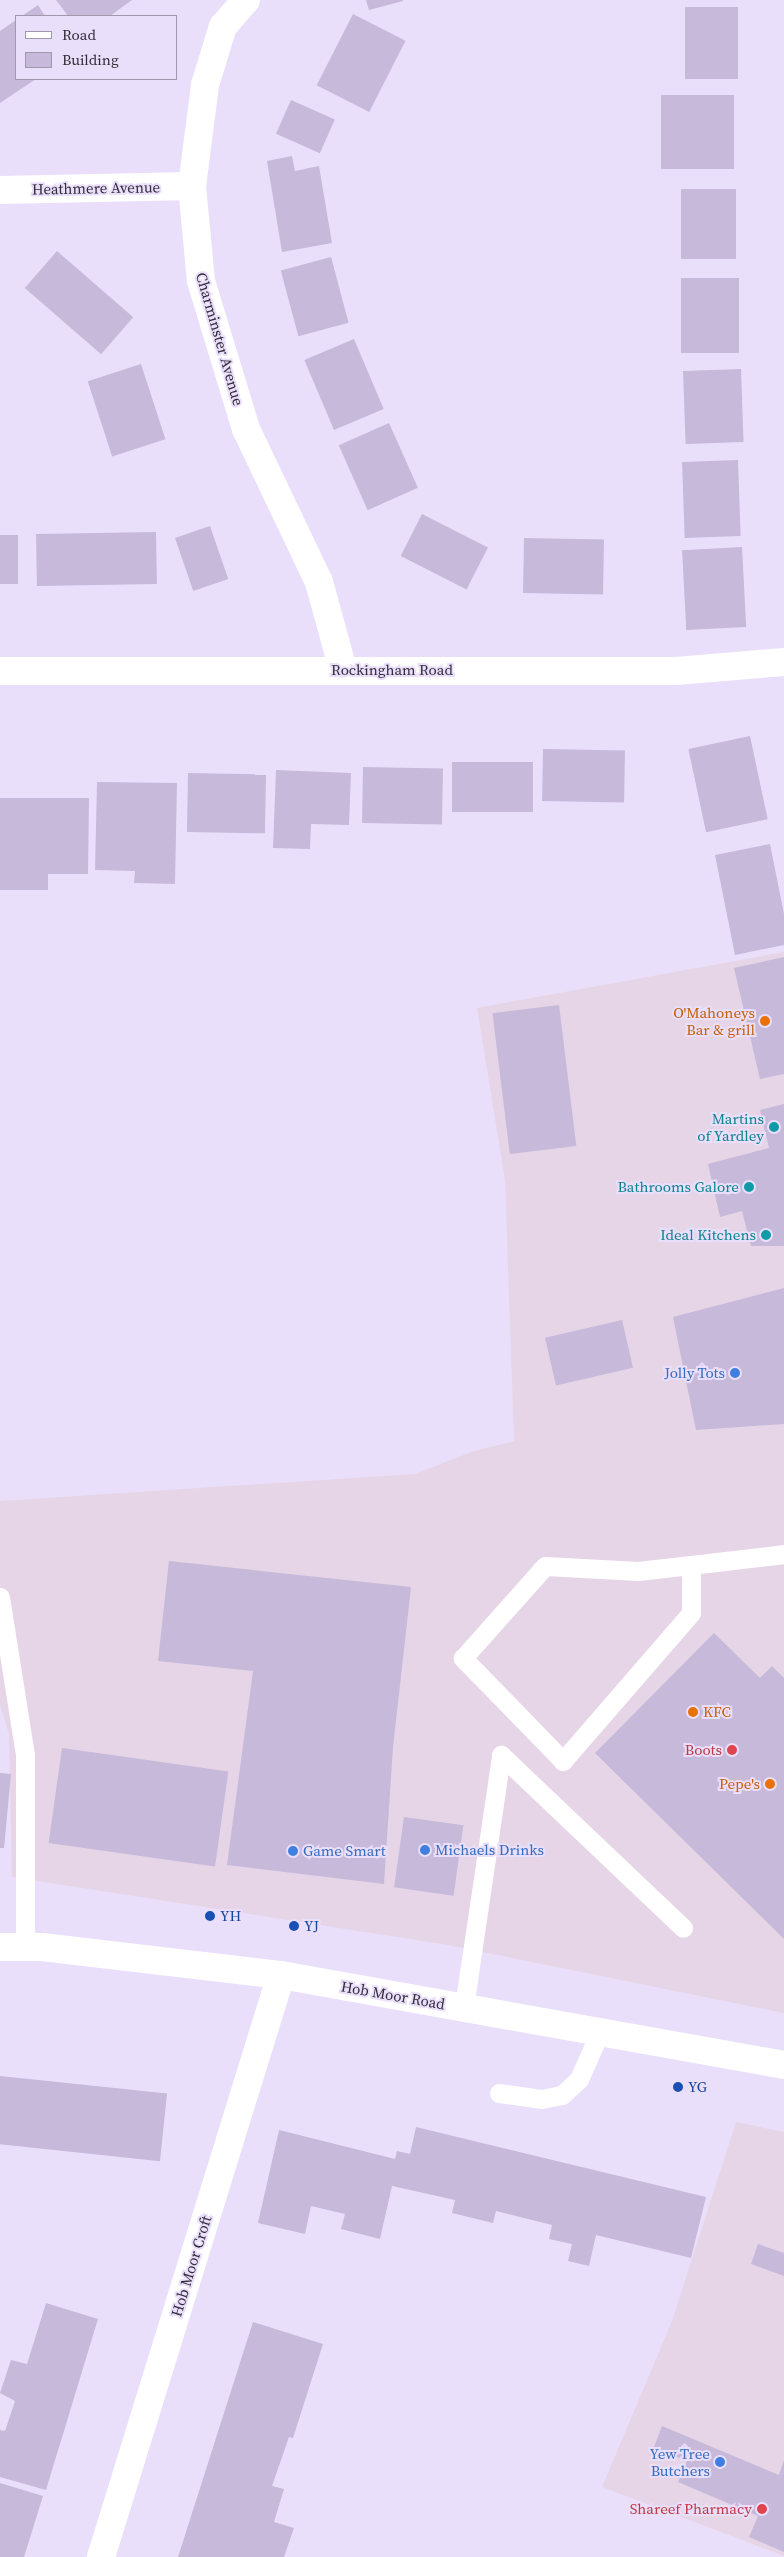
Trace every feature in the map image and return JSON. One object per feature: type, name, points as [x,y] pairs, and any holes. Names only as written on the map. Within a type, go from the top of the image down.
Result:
[{"type":"street","name":"Charminster Avenue","points":[[246,0],[222,26],[206,85],[192,186],[201,281],[246,429],[319,582],[343,670]]},
{"type":"street","name":"Heathmere Avenue","points":[[0,190],[192,186]]},
{"type":"street","name":"Rockingham Road","points":[[0,672],[676,671],[784,662]]},
{"type":"street","name":"Hob Moor Road","points":[[13,1947],[281,1975],[784,2065]]},
{"type":"street","name":"Hob Moor Croft","points":[[101,2557],[281,1975]]},
{"type":"lane","points":[[691,1565],[691,1613],[563,1761],[463,1658],[545,1566],[638,1571],[784,1554]]},
{"type":"lane","points":[[0,1597],[25,1755],[13,1947]]},
{"type":"lane","points":[[464,2007],[501,1755],[682,1928]]},
{"type":"lane","points":[[499,2093],[541,2099],[562,2095],[579,2079],[600,2032]]},
{"type":"shaded area","points":[[784,952],[784,2013],[448,1945],[12,1877],[9,1734],[0,1705],[0,1501],[415,1474],[474,1451],[514,1441],[505,1180],[477,1008]]},
{"type":"shaded area","points":[[736,2122],[784,2132],[784,2556],[602,2487],[672,2321]]},
{"type":"building","points":[[56,0],[132,0],[111,15],[67,15]]},
{"type":"building","points":[[366,0],[403,0],[403,1],[369,10]]},
{"type":"building","points":[[38,5],[44,15],[23,15]]},
{"type":"building","points":[[685,7],[738,7],[738,79],[685,79]]},
{"type":"building","points":[[353,14],[406,41],[369,112],[317,85]]},
{"type":"building","points":[[15,21],[15,80],[34,80],[0,103],[0,31]]},
{"type":"building","points":[[661,95],[734,95],[734,169],[661,169]]},
{"type":"building","points":[[291,100],[335,120],[320,153],[276,134]]},
{"type":"building","points":[[292,156],[295,171],[319,166],[332,243],[282,252],[267,161]]},
{"type":"building","points":[[681,189],[736,189],[736,259],[681,259]]},
{"type":"building","points":[[57,251],[133,317],[101,354],[25,288]]},
{"type":"building","points":[[331,257],[349,323],[298,336],[281,270]]},
{"type":"building","points":[[681,278],[739,278],[739,353],[681,353]]},
{"type":"building","points":[[354,339],[384,409],[334,430],[304,360]]},
{"type":"building","points":[[141,364],[165,439],[112,456],[88,381]]},
{"type":"building","points":[[741,369],[744,442],[686,444],[683,371]]},
{"type":"building","points":[[389,423],[418,488],[368,510],[339,445]]},
{"type":"building","points":[[738,460],[741,536],[685,538],[682,462]]},
{"type":"building","points":[[422,514],[488,548],[467,589],[401,556]]},
{"type":"building","points":[[210,526],[228,579],[193,591],[175,538]]},
{"type":"building","points":[[156,532],[157,584],[37,586],[36,534]]},
{"type":"building","points":[[0,535],[18,535],[18,584],[0,584]]},
{"type":"building","points":[[524,538],[604,539],[603,594],[523,593]]},
{"type":"building","points":[[742,547],[746,627],[686,630],[682,550]]},
{"type":"building","points":[[750,736],[768,819],[706,832],[688,749]]},
{"type":"building","points":[[543,749],[625,750],[624,802],[542,801]]},
{"type":"building","points":[[452,762],[533,762],[533,812],[452,812]]},
{"type":"building","points":[[363,767],[443,768],[442,824],[362,823]]},
{"type":"building","points":[[276,770],[351,773],[349,825],[311,824],[310,849],[273,848]]},
{"type":"building","points":[[188,773],[266,774],[265,833],[187,832]]},
{"type":"building","points":[[97,782],[177,783],[175,884],[134,883],[135,871],[95,870]]},
{"type":"building","points":[[0,798],[89,798],[88,874],[48,874],[48,890],[0,890]]},
{"type":"building","points":[[770,844],[784,914],[784,945],[735,955],[715,855]]},
{"type":"building","name":"O'Mahoneys Bar & grill","points":[[784,957],[784,1074],[760,1079],[734,968]]},
{"type":"building","points":[[559,1005],[576,1146],[510,1154],[492,1013]]},
{"type":"building","name":"Bathrooms Galore","points":[[784,1104],[784,1246],[751,1246],[742,1211],[720,1217],[708,1164],[769,1148],[760,1110]]},
{"type":"building","name":"Jolly Tots","points":[[784,1288],[784,1424],[696,1430],[673,1317]]},
{"type":"building","points":[[622,1320],[633,1368],[556,1386],[545,1338]]},
{"type":"building","points":[[169,1561],[411,1587],[393,1747],[384,1884],[227,1865],[253,1671],[158,1661]]},
{"type":"building","points":[[714,1633],[760,1678],[772,1666],[784,1678],[784,1939],[595,1753]]},
{"type":"building","points":[[62,1748],[228,1771],[215,1866],[49,1843]]},
{"type":"building","points":[[0,1773],[11,1774],[4,1848],[0,1848]]},
{"type":"building","points":[[404,1817],[463,1825],[454,1896],[394,1887]]},
{"type":"building","points":[[0,2076],[167,2094],[160,2161],[0,2144]]},
{"type":"building","points":[[416,2127],[706,2197],[691,2258],[596,2235],[589,2266],[568,2261],[572,2244],[549,2239],[552,2225],[496,2211],[493,2223],[452,2213],[455,2200],[392,2186],[380,2239],[341,2229],[345,2214],[311,2206],[305,2234],[258,2223],[279,2130],[395,2159],[397,2151],[410,2154]]},
{"type":"building","points":[[758,2244],[784,2253],[784,2276],[751,2264]]},
{"type":"building","points":[[46,2303],[98,2319],[46,2490],[0,2477],[0,2430],[5,2431],[15,2401],[0,2393],[11,2360],[27,2364]]},
{"type":"building","points":[[253,2322],[323,2344],[293,2438],[289,2437],[272,2486],[284,2489],[274,2522],[294,2528],[284,2557],[178,2557]]},
{"type":"building","points":[[662,2426],[779,2475],[784,2460],[784,2552],[749,2537],[758,2516],[678,2482],[687,2461],[654,2447]]},
{"type":"building","points":[[0,2483],[43,2496],[24,2557],[0,2557]]},
{"type":"place","name":"O'Mahoneys Bar & grill","points":[[765,1021]]},
{"type":"place","name":"Martins of Yardley","points":[[774,1127]]},
{"type":"place","name":"Bathrooms Galore","points":[[749,1187]]},
{"type":"place","name":"Ideal Kitchens","points":[[766,1235]]},
{"type":"place","name":"Jolly Tots","points":[[735,1373]]},
{"type":"place","name":"KFC","points":[[693,1712]]},
{"type":"place","name":"Boots","points":[[732,1750]]},
{"type":"place","name":"Pepe's","points":[[770,1784]]},
{"type":"place","name":"Michaels Drinks","points":[[425,1850]]},
{"type":"place","name":"Game Smart","points":[[293,1851]]},
{"type":"place","name":"YH","points":[[210,1916]]},
{"type":"place","name":"YJ","points":[[294,1926]]},
{"type":"place","name":"YG","points":[[678,2087]]},
{"type":"place","name":"Yew Tree Butchers","points":[[720,2462]]},
{"type":"place","name":"Shareef Pharmacy","points":[[762,2509]]}]
